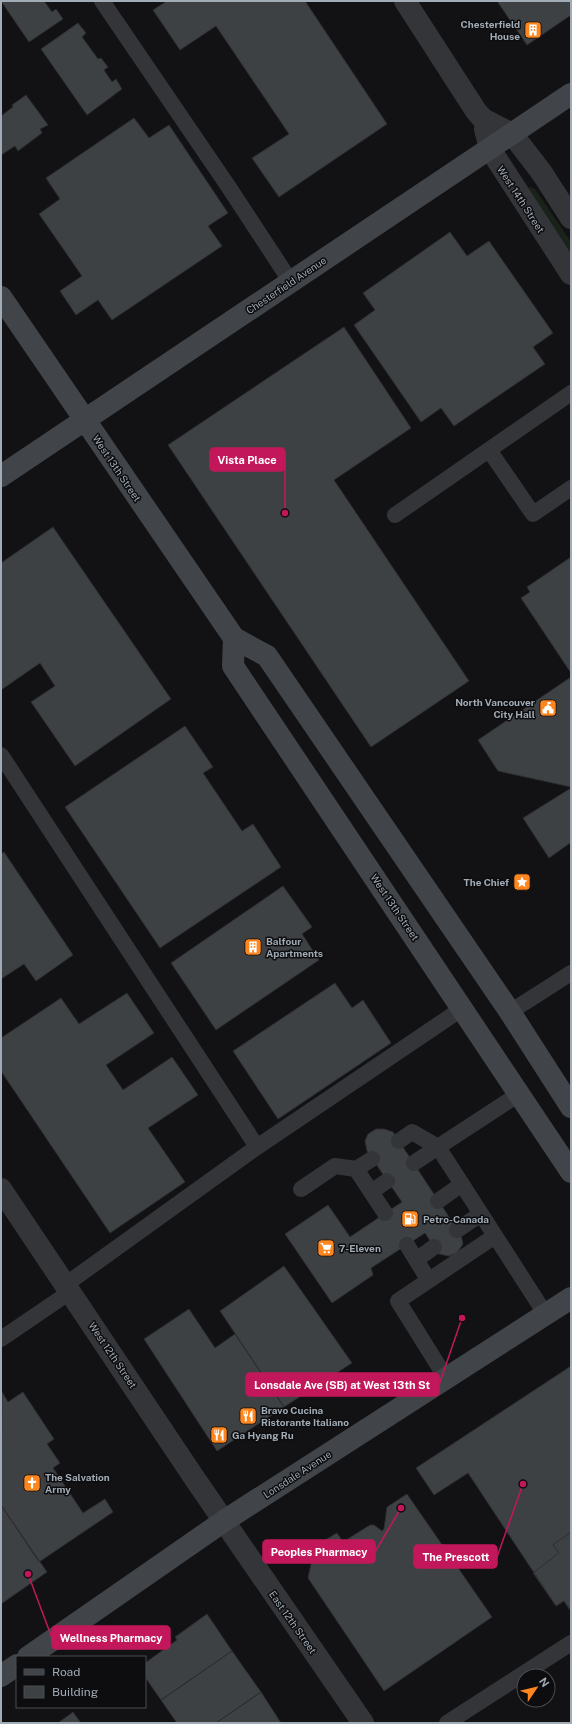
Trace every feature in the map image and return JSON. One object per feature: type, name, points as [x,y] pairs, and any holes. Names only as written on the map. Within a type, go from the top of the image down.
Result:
[{"type":"main road","name":"Chesterfield Avenue","points":[[1,476],[571,94]]},
{"type":"main road","name":"West 13th Street","points":[[1,296],[234,638],[267,656],[510,1012],[571,1107]]},
{"type":"main road","name":"West 13th Street","points":[[234,638],[234,666],[571,1172]]},
{"type":"main road","name":"Lonsdale Avenue","points":[[29,1656],[224,1521],[571,1298]]},
{"type":"main road","points":[[1,1676],[16,1666]]},
{"type":"street","name":"West 14th Street","points":[[405,1],[483,119],[490,149],[571,274]]},
{"type":"street","name":"West 14th Street","points":[[483,119],[512,134],[542,173],[571,218]]},
{"type":"street","name":"West 12th Street","points":[[1,1189],[224,1521]]},
{"type":"street","name":"East 12th Street","points":[[224,1521],[363,1723]]},
{"type":"lane","points":[[102,1],[228,186],[291,282]]},
{"type":"lane","points":[[394,515],[570,397]]},
{"type":"lane","points":[[489,450],[533,514],[571,488]]},
{"type":"lane","points":[[1,755],[257,1146]]},
{"type":"lane","points":[[510,1012],[571,973]]},
{"type":"lane","points":[[1,1339],[257,1146],[463,1008]]},
{"type":"lane","points":[[414,1163],[520,1094]]},
{"type":"lane","points":[[399,1141],[412,1132],[438,1147],[546,1315]]},
{"type":"lane","points":[[302,1189],[335,1166],[356,1169],[372,1159]]},
{"type":"lane","points":[[356,1169],[385,1213]]},
{"type":"lane","points":[[371,1192],[387,1181]]},
{"type":"lane","points":[[438,1200],[462,1184]]},
{"type":"lane","points":[[458,1230],[481,1214]]},
{"type":"lane","points":[[446,1378],[398,1301],[428,1279],[495,1236]]},
{"type":"lane","points":[[407,1245],[428,1279]]},
{"type":"lane","points":[[416,1260],[434,1247]]},
{"type":"lane","points":[[447,1723],[571,1643]]},
{"type":"shaded area","points":[[530,187],[535,189],[571,242],[571,258],[528,188]]},
{"type":"building","points":[[1,1],[44,1],[52,12],[56,9],[63,19],[29,42]]},
{"type":"building","points":[[167,1],[305,1],[387,124],[279,197],[252,158],[289,134],[216,26],[180,50],[153,10]]},
{"type":"building","name":"Chesterfield House","points":[[497,1],[571,1],[571,15],[527,45]]},
{"type":"building","points":[[78,23],[86,33],[82,37],[98,59],[101,58],[108,67],[104,70],[112,82],[116,79],[122,89],[87,115],[41,49]]},
{"type":"building","points":[[26,95],[48,125],[40,129],[42,133],[18,151],[15,146],[1,155],[1,116],[13,107],[12,105]]},
{"type":"building","points":[[134,118],[149,138],[169,125],[228,213],[208,226],[222,246],[112,320],[98,300],[76,315],[60,291],[82,276],[39,214],[60,199],[46,178]]},
{"type":"building","points":[[450,232],[467,256],[489,241],[553,333],[533,347],[545,364],[454,426],[441,408],[421,422],[354,325],[375,310],[363,293]]},
{"type":"building","points":[[344,327],[411,428],[334,480],[469,681],[371,747],[168,445]]},
{"type":"building","points":[[53,527],[171,699],[75,766],[31,702],[55,686],[40,663],[1,690],[1,563]]},
{"type":"building","points":[[571,557],[571,673],[521,598],[530,592],[527,587]]},
{"type":"building","name":"North Vancouver City Hall","points":[[571,677],[571,787],[498,771],[478,740]]},
{"type":"building","points":[[185,726],[213,767],[203,773],[242,831],[253,824],[281,867],[160,948],[65,807]]},
{"type":"building","points":[[571,788],[571,845],[570,843],[549,858],[523,818]]},
{"type":"building","points":[[4,852],[73,955],[36,981],[24,964],[1,979],[1,854]]},
{"type":"building","name":"Balfour Apartments","points":[[283,886],[312,927],[302,934],[319,960],[216,1030],[171,963]]},
{"type":"building","points":[[335,983],[352,1008],[363,1000],[391,1043],[278,1119],[233,1051]]},
{"type":"building","points":[[127,993],[154,1033],[106,1065],[123,1090],[172,1057],[198,1095],[148,1128],[185,1182],[110,1233],[1,1071],[1,1038],[61,998],[79,1024]]},
{"type":"building","points":[[376,1129],[384,1129],[393,1132],[461,1235],[463,1244],[457,1253],[449,1256],[439,1254],[425,1233],[371,1268],[373,1275],[332,1303],[285,1234],[328,1205],[350,1237],[402,1202],[367,1151],[365,1141],[368,1134]]},
{"type":"building","points":[[284,1266],[352,1363],[284,1407],[220,1311]]},
{"type":"building","points":[[189,1309],[215,1348],[235,1334],[284,1407],[217,1451],[144,1339]]},
{"type":"building","points":[[571,1366],[570,1610],[564,1601],[556,1606],[468,1473],[434,1495],[416,1468]]},
{"type":"building","name":"The Salvation Army","points":[[2,1392],[8,1402],[23,1392],[54,1439],[47,1444],[60,1463],[53,1468],[83,1513],[105,1499],[113,1512],[39,1562],[1,1505]]},
{"type":"building","points":[[407,1494],[492,1617],[384,1691],[308,1578],[315,1546],[337,1533],[343,1542],[370,1525],[374,1525],[382,1531],[384,1529],[387,1507]]},
{"type":"building","points":[[1,1505],[47,1572],[1,1604]]},
{"type":"building","points":[[571,1532],[570,1610],[564,1601],[556,1606],[533,1573],[559,1553],[553,1545]]},
{"type":"building","points":[[207,1614],[232,1651],[161,1700],[146,1678],[146,1662],[177,1640],[175,1637]]},
{"type":"building","points":[[232,1651],[261,1692],[216,1723],[177,1723],[161,1700]]},
{"type":"building","points":[[261,1692],[281,1723],[216,1723]]},
{"type":"building","points":[[73,1712],[81,1723],[58,1723]]},
{"type":"place","name":"Chesterfield House","points":[[533,30]]},
{"type":"place","name":"Vista Place","points":[[285,513]]},
{"type":"place","name":"North Vancouver City Hall","points":[[548,708]]},
{"type":"place","name":"The Chief","points":[[522,882]]},
{"type":"place","name":"Balfour Apartments","points":[[253,947]]},
{"type":"place","name":"Petro-Canada","points":[[410,1219]]},
{"type":"place","name":"7-Eleven","points":[[326,1248]]},
{"type":"place","name":"Lonsdale Ave (SB) at West 13th St","points":[[462,1318]]},
{"type":"place","name":"Bravo Cucina Ristorante Italiano","points":[[248,1416]]},
{"type":"place","name":"Ga Hyang Ru","points":[[219,1435]]},
{"type":"place","name":"The Salvation Army","points":[[32,1483]]},
{"type":"place","name":"The Prescott","points":[[523,1484]]},
{"type":"place","name":"Peoples Pharmacy","points":[[401,1508]]},
{"type":"place","name":"Wellness Pharmacy","points":[[28,1574]]}]
